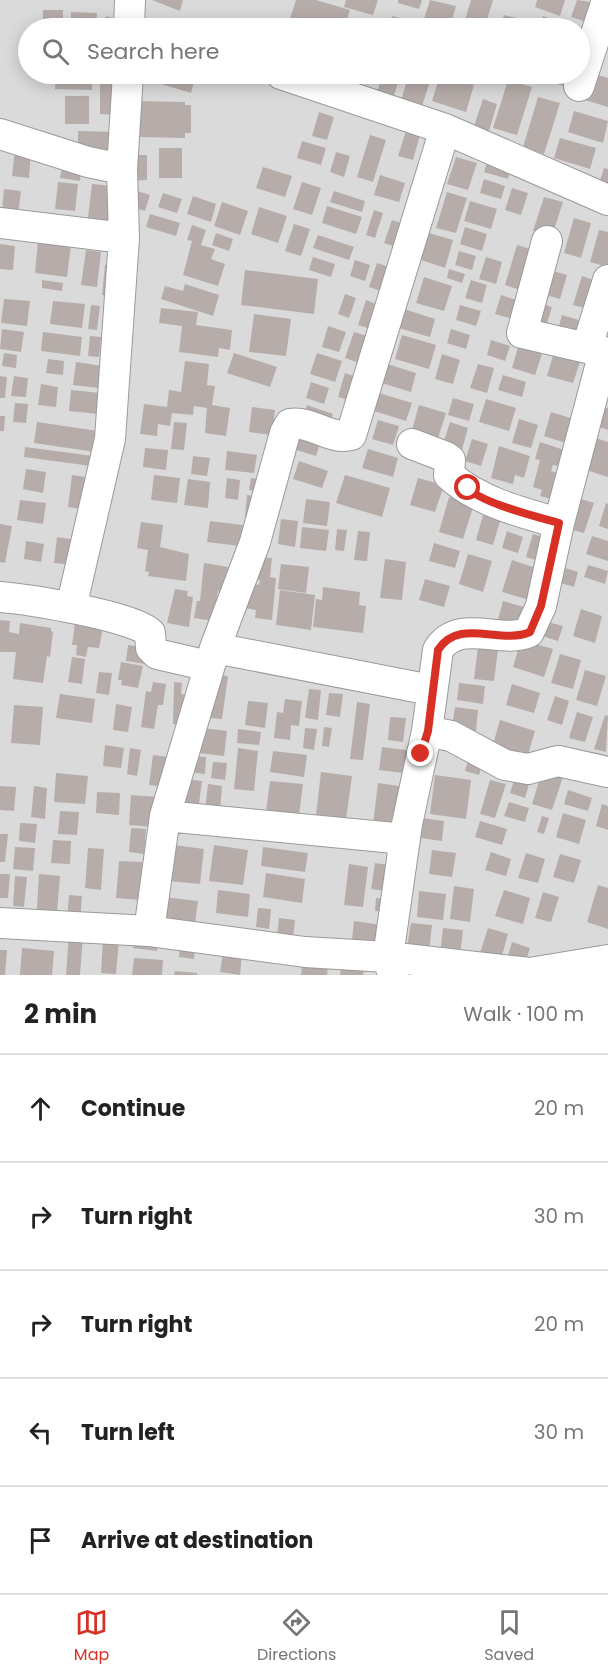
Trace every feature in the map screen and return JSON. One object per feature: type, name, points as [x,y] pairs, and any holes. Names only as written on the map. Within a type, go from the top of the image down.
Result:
[{"type":"street","points":[[129,18],[130,0]]},
{"type":"street","points":[[590,67],[599,51],[607,0]]},
{"type":"street","points":[[71,608],[84,560],[110,439],[124,238],[122,169],[127,84]]},
{"type":"street","points":[[310,84],[446,129],[608,200]]},
{"type":"street","points":[[148,931],[165,816],[212,657],[255,542],[285,433],[290,424],[298,422],[344,437],[351,435],[446,129]]},
{"type":"street","points":[[0,134],[88,162],[122,169]]},
{"type":"street","points":[[0,223],[124,238]]},
{"type":"street","points":[[547,241],[522,333],[600,350]]},
{"type":"street","points":[[390,966],[410,802],[428,731],[431,690],[438,650],[444,640],[453,636],[474,632],[512,636],[530,632],[541,606],[600,350],[608,280]]},
{"type":"street","points":[[412,444],[450,460],[449,475],[474,494],[500,505],[559,523]]},
{"type":"street","points":[[0,597],[33,599],[144,628],[150,633],[151,648],[157,654],[212,657],[431,690]]},
{"type":"street","points":[[428,731],[451,736],[492,760],[514,768],[528,769],[558,761],[608,772]]},
{"type":"street","points":[[165,816],[405,839]]},
{"type":"street","points":[[0,922],[148,931],[390,966],[530,973],[608,960]]},
{"type":"shaded area","points":[[0,0],[608,0],[608,975],[0,975]]},
{"type":"building","points":[[152,0],[183,0],[180,11]]},
{"type":"building","points":[[296,0],[316,0],[350,10],[347,18],[290,18]]},
{"type":"building","points":[[346,0],[378,0],[373,15],[344,7]]},
{"type":"building","points":[[398,0],[422,0],[419,9],[398,3]]},
{"type":"building","points":[[430,0],[456,6],[453,18],[424,18]]},
{"type":"building","points":[[471,0],[493,0],[487,18],[466,18]]},
{"type":"building","points":[[537,0],[565,0],[560,16],[535,7]]},
{"type":"building","points":[[577,0],[599,3],[593,24],[590,23],[590,18],[571,17]]},
{"type":"building","points":[[43,10],[63,10],[63,18],[43,18]]},
{"type":"building","points":[[71,12],[97,13],[97,18],[71,18]]},
{"type":"building","points":[[590,73],[608,78],[608,107],[578,98],[583,84],[590,84]]},
{"type":"building","points":[[55,84],[92,84],[92,90],[55,89]]},
{"type":"building","points":[[100,84],[121,84],[120,115],[100,114]]},
{"type":"building","points":[[161,84],[193,84],[191,93]]},
{"type":"building","points":[[380,84],[398,84],[393,98],[377,92]]},
{"type":"building","points":[[406,84],[429,84],[422,106],[401,100]]},
{"type":"building","points":[[437,84],[474,85],[466,112],[432,101]]},
{"type":"building","points":[[507,84],[532,87],[517,135],[493,128]]},
{"type":"building","points":[[65,96],[89,96],[89,124],[65,124]]},
{"type":"building","points":[[538,97],[560,103],[544,154],[523,147]]},
{"type":"building","points":[[483,99],[497,104],[488,134],[473,129]]},
{"type":"building","points":[[137,101],[185,102],[185,105],[191,105],[191,133],[185,133],[185,138],[137,137]]},
{"type":"building","points":[[574,111],[608,121],[603,143],[568,132]]},
{"type":"building","points":[[319,112],[334,117],[327,140],[312,136]]},
{"type":"building","points":[[78,131],[116,132],[116,158],[78,157]]},
{"type":"building","points":[[406,131],[420,135],[413,160],[398,156]]},
{"type":"building","points":[[370,135],[386,140],[373,182],[357,177]]},
{"type":"building","points":[[560,138],[596,148],[590,169],[554,158]]},
{"type":"building","points":[[302,141],[326,148],[321,165],[297,158]]},
{"type":"building","points":[[159,148],[182,148],[182,178],[159,178]]},
{"type":"building","points":[[15,150],[31,152],[29,178],[12,176]]},
{"type":"building","points":[[336,152],[350,156],[344,177],[330,172]]},
{"type":"building","points":[[132,155],[147,155],[147,180],[131,181]]},
{"type":"building","points":[[456,157],[477,163],[468,190],[447,184]]},
{"type":"building","points":[[488,159],[512,166],[508,179],[484,172]]},
{"type":"building","points":[[63,160],[82,162],[80,181],[60,178]]},
{"type":"building","points":[[263,167],[292,176],[285,197],[256,188]]},
{"type":"building","points":[[604,168],[608,169],[608,187],[599,184]]},
{"type":"building","points":[[380,175],[405,183],[399,202],[374,195]]},
{"type":"building","points":[[484,179],[505,186],[501,199],[480,193]]},
{"type":"building","points":[[58,182],[78,184],[75,211],[55,209]]},
{"type":"building","points":[[302,182],[321,188],[312,215],[293,209]]},
{"type":"building","points":[[92,184],[112,186],[107,229],[87,226]]},
{"type":"building","points":[[512,188],[528,193],[521,215],[505,210]]},
{"type":"building","points":[[4,189],[21,191],[17,223],[1,221]]},
{"type":"building","points":[[131,189],[150,195],[145,211],[125,205]]},
{"type":"building","points":[[334,191],[365,201],[362,212],[330,202]]},
{"type":"building","points":[[447,192],[467,198],[456,233],[436,228]]},
{"type":"building","points":[[163,193],[182,199],[177,213],[158,207]]},
{"type":"building","points":[[193,196],[216,204],[211,222],[187,214]]},
{"type":"building","points":[[544,197],[563,202],[552,236],[533,231]]},
{"type":"building","points":[[470,201],[497,209],[491,229],[464,221]]},
{"type":"building","points":[[222,202],[248,211],[240,235],[214,226]]},
{"type":"building","points":[[327,206],[362,217],[356,234],[322,223]]},
{"type":"building","points":[[259,207],[287,216],[278,243],[251,234]]},
{"type":"building","points":[[374,210],[383,213],[375,238],[366,235]]},
{"type":"building","points":[[150,214],[180,223],[176,236],[146,227]]},
{"type":"building","points":[[574,218],[591,223],[581,258],[564,253]]},
{"type":"building","points":[[392,220],[407,225],[399,248],[384,243]]},
{"type":"building","points":[[294,224],[310,229],[301,256],[285,251]]},
{"type":"building","points":[[192,225],[206,230],[201,245],[215,249],[211,259],[225,264],[218,286],[183,275],[192,241],[187,240]]},
{"type":"building","points":[[465,227],[487,234],[482,251],[460,244]]},
{"type":"building","points":[[599,230],[608,232],[608,267],[590,262]]},
{"type":"building","points":[[216,233],[233,239],[229,251],[212,245]]},
{"type":"building","points":[[429,233],[453,240],[445,268],[421,260]]},
{"type":"building","points":[[318,235],[354,247],[349,260],[313,248]]},
{"type":"building","points":[[38,241],[71,245],[67,277],[35,273]]},
{"type":"building","points":[[0,244],[15,246],[13,270],[0,269]]},
{"type":"building","points":[[517,245],[541,252],[529,293],[505,285]]},
{"type":"building","points":[[86,250],[101,252],[97,287],[81,285]]},
{"type":"building","points":[[459,251],[476,256],[472,270],[455,265]]},
{"type":"building","points":[[313,257],[335,264],[331,277],[309,270]]},
{"type":"building","points":[[486,257],[502,262],[496,284],[479,279]]},
{"type":"building","points":[[355,260],[370,265],[365,281],[350,276]]},
{"type":"building","points":[[377,263],[398,270],[390,294],[369,287]]},
{"type":"building","points":[[105,265],[118,266],[114,297],[102,295]]},
{"type":"building","points":[[543,268],[567,275],[560,299],[535,292]]},
{"type":"building","points":[[449,269],[465,274],[462,283],[447,278]]},
{"type":"building","points":[[245,270],[318,279],[314,314],[241,305]]},
{"type":"building","points":[[582,276],[596,281],[588,309],[573,305]]},
{"type":"building","points":[[424,277],[452,286],[444,311],[416,303]]},
{"type":"building","points":[[42,280],[63,283],[62,291],[42,288]]},
{"type":"building","points":[[471,280],[487,285],[482,303],[465,298]]},
{"type":"building","points":[[185,284],[219,295],[213,316],[161,299],[165,286],[183,291]]},
{"type":"building","points":[[345,294],[356,298],[349,318],[338,314]]},
{"type":"building","points":[[501,295],[522,302],[516,320],[495,314]]},
{"type":"building","points":[[4,299],[30,301],[27,326],[1,323]]},
{"type":"building","points":[[366,300],[379,305],[371,329],[358,325]]},
{"type":"building","points":[[53,301],[85,304],[82,328],[50,324]]},
{"type":"building","points":[[535,301],[552,307],[544,333]]},
{"type":"building","points":[[91,305],[100,306],[97,330],[88,329]]},
{"type":"building","points":[[460,305],[481,311],[476,326],[456,320]]},
{"type":"building","points":[[398,307],[435,319],[430,337],[392,326]]},
{"type":"building","points":[[161,308],[198,312],[196,325],[232,330],[230,350],[219,348],[218,357],[179,352],[182,326],[159,323]]},
{"type":"building","points":[[254,314],[291,319],[286,356],[249,352]]},
{"type":"building","points":[[562,315],[589,323],[584,341],[557,333]]},
{"type":"building","points":[[328,326],[346,332],[339,352],[322,347]]},
{"type":"building","points":[[2,329],[24,332],[21,352],[0,349]]},
{"type":"building","points":[[451,329],[470,335],[466,349],[447,343]]},
{"type":"building","points":[[43,332],[82,337],[80,356],[41,351]]},
{"type":"building","points":[[354,332],[376,339],[368,366],[345,358]]},
{"type":"building","points":[[402,335],[436,345],[429,369],[395,359]]},
{"type":"building","points":[[90,336],[101,337],[99,357],[88,356]]},
{"type":"building","points":[[491,340],[510,346],[505,361],[487,355]]},
{"type":"building","points":[[520,341],[544,348],[535,375],[512,368]]},
{"type":"building","points":[[556,345],[583,353],[573,383],[547,376]]},
{"type":"building","points":[[4,353],[17,355],[16,368],[2,366]]},
{"type":"building","points":[[234,353],[277,367],[270,387],[227,373]]},
{"type":"building","points":[[317,353],[342,361],[335,382],[310,374]]},
{"type":"building","points":[[442,354],[460,360],[453,384],[435,379]]},
{"type":"building","points":[[48,359],[64,361],[63,375],[46,373]]},
{"type":"building","points":[[185,361],[209,364],[207,385],[215,386],[212,405],[230,408],[226,436],[205,433],[207,408],[194,406],[193,415],[172,413],[170,426],[158,424],[157,436],[140,434],[144,404],[167,407],[169,390],[181,392]]},
{"type":"building","points":[[378,361],[416,373],[411,392],[372,380]]},
{"type":"building","points":[[76,362],[109,367],[107,389],[73,385]]},
{"type":"building","points":[[478,364],[494,368],[487,393],[470,388]]},
{"type":"building","points":[[345,373],[359,378],[352,401],[338,397]]},
{"type":"building","points":[[503,375],[526,382],[522,397],[498,390]]},
{"type":"building","points":[[0,376],[7,377],[5,398],[0,398]]},
{"type":"building","points":[[14,376],[28,378],[26,397],[11,396]]},
{"type":"building","points":[[311,382],[329,388],[324,404],[306,398]]},
{"type":"building","points":[[41,384],[58,387],[56,407],[38,405]]},
{"type":"building","points":[[71,390],[101,393],[98,414],[69,411]]},
{"type":"building","points":[[379,393],[412,403],[406,421],[374,411]]},
{"type":"building","points":[[453,398],[474,404],[469,421],[448,415]]},
{"type":"building","points":[[486,399],[516,408],[509,431],[479,422]]},
{"type":"building","points":[[15,403],[28,404],[26,423],[13,422]]},
{"type":"building","points":[[307,405],[333,414],[328,430],[301,422]]},
{"type":"building","points":[[419,405],[446,413],[438,438],[412,430]]},
{"type":"building","points":[[602,406],[608,408],[608,430],[596,426]]},
{"type":"building","points":[[252,407],[275,410],[272,435],[249,432]]},
{"type":"building","points":[[551,412],[577,420],[569,444],[544,436]]},
{"type":"building","points":[[0,416],[5,416],[4,431],[0,431]]},
{"type":"building","points":[[519,419],[538,425],[531,448],[512,443]]},
{"type":"building","points":[[378,420],[399,426],[393,445],[372,439]]},
{"type":"building","points":[[37,422],[98,431],[95,452],[34,443]]},
{"type":"building","points":[[174,422],[187,423],[184,450],[171,449]]},
{"type":"building","points":[[450,422],[468,428],[461,453],[442,447]]},
{"type":"building","points":[[297,426],[323,434],[316,456],[290,448]]},
{"type":"building","points":[[593,437],[608,442],[608,477],[583,469]]},
{"type":"building","points":[[472,439],[488,444],[481,466],[465,461]]},
{"type":"building","points":[[540,442],[564,450],[559,466],[553,465],[551,471],[564,475],[563,502],[540,496],[542,490],[533,487],[540,460],[535,459]]},
{"type":"building","points":[[499,446],[530,456],[524,478],[515,475],[513,484],[491,478]]},
{"type":"building","points":[[25,447],[101,457],[99,467],[24,457]]},
{"type":"building","points":[[145,448],[168,450],[166,470],[143,467]]},
{"type":"building","points":[[368,449],[398,458],[393,477],[362,468]]},
{"type":"building","points":[[227,451],[257,455],[254,473],[225,470]]},
{"type":"building","points":[[193,456],[210,458],[207,476],[191,474]]},
{"type":"building","points":[[299,461],[328,471],[322,488],[293,479]]},
{"type":"building","points":[[26,469],[46,472],[43,493],[23,489]]},
{"type":"building","points":[[72,475],[93,478],[88,510],[68,507]]},
{"type":"building","points":[[154,475],[180,478],[177,503],[151,500]]},
{"type":"building","points":[[345,475],[390,488],[382,517],[336,503]]},
{"type":"building","points":[[227,478],[240,480],[238,500],[225,498]]},
{"type":"building","points":[[251,478],[264,480],[262,492],[249,490]]},
{"type":"building","points":[[418,478],[444,485],[435,512],[410,505]]},
{"type":"building","points":[[188,479],[210,482],[208,508],[184,505]]},
{"type":"building","points":[[247,495],[263,497],[260,518],[245,516]]},
{"type":"building","points":[[572,496],[594,503],[584,533],[562,527]]},
{"type":"building","points":[[449,497],[474,504],[463,539],[439,532]]},
{"type":"building","points":[[306,499],[330,502],[327,526],[303,523]]},
{"type":"building","points":[[20,500],[46,503],[43,524],[17,520]]},
{"type":"building","points":[[606,503],[608,504],[608,529],[599,526]]},
{"type":"building","points":[[483,515],[500,521],[493,545],[476,540]]},
{"type":"building","points":[[281,519],[298,521],[295,547],[278,544]]},
{"type":"building","points":[[210,521],[250,526],[248,547],[207,542]]},
{"type":"building","points":[[141,522],[163,525],[160,547],[189,554],[186,581],[148,576],[149,572],[145,571],[148,550],[137,548]]},
{"type":"building","points":[[0,524],[12,526],[5,563],[0,562]]},
{"type":"building","points":[[302,527],[329,530],[326,551],[300,548]]},
{"type":"building","points":[[337,529],[347,530],[344,551],[335,550]]},
{"type":"building","points":[[358,531],[370,532],[367,561],[354,560]]},
{"type":"building","points":[[507,531],[523,537],[518,553],[502,548]]},
{"type":"building","points":[[533,534],[555,541],[548,564],[526,557]]},
{"type":"building","points":[[592,536],[608,541],[608,561],[586,554]]},
{"type":"building","points":[[57,537],[77,540],[74,565],[54,563]]},
{"type":"building","points":[[26,541],[44,544],[41,562],[24,559]]},
{"type":"building","points":[[434,543],[460,551],[455,568],[429,561]]},
{"type":"building","points":[[468,554],[492,561],[483,592],[459,584]]},
{"type":"building","points":[[260,557],[272,558],[270,577],[276,578],[272,620],[255,618],[256,610],[240,607],[243,582],[259,585],[260,580],[257,580]]},
{"type":"building","points":[[385,559],[406,562],[402,600],[380,598]]},
{"type":"building","points":[[512,560],[539,569],[529,600],[502,592]]},
{"type":"building","points":[[204,563],[228,567],[224,592],[218,591],[216,604],[219,622],[194,618],[197,601],[200,601]]},
{"type":"building","points":[[281,564],[309,567],[306,593],[278,589]]},
{"type":"building","points":[[588,565],[608,571],[605,584],[584,577]]},
{"type":"building","points":[[562,567],[578,572],[574,587],[557,582]]},
{"type":"building","points":[[425,579],[450,586],[444,607],[419,600]]},
{"type":"building","points":[[323,587],[360,592],[359,605],[366,606],[363,633],[313,627],[316,599],[322,600]]},
{"type":"building","points":[[175,589],[188,591],[187,596],[193,597],[189,627],[167,623]]},
{"type":"building","points":[[280,590],[315,595],[311,630],[276,625]]},
{"type":"building","points":[[503,601],[534,610],[527,632],[497,623]]},
{"type":"building","points":[[581,609],[602,616],[595,643],[573,636]]},
{"type":"building","points":[[537,619],[563,626],[558,641],[533,633]]},
{"type":"building","points":[[0,620],[10,621],[9,632],[19,634],[20,623],[51,628],[53,632],[50,657],[47,656],[43,683],[13,679],[16,652],[0,652]]},
{"type":"building","points":[[75,623],[103,627],[99,648],[88,647],[86,657],[76,655],[77,645],[72,645]]},
{"type":"building","points":[[479,639],[499,641],[494,681],[474,679]]},
{"type":"building","points":[[521,640],[553,649],[544,677],[513,667]]},
{"type":"building","points":[[128,645],[148,648],[146,664],[126,661]]},
{"type":"building","points":[[560,654],[581,660],[573,689],[551,683]]},
{"type":"building","points":[[72,657],[85,659],[82,684],[68,682]]},
{"type":"building","points":[[121,662],[143,666],[138,688],[121,685],[122,680],[118,680]]},
{"type":"building","points":[[585,670],[606,676],[597,706],[576,700]]},
{"type":"building","points":[[99,672],[112,673],[109,695],[96,693]]},
{"type":"building","points":[[213,674],[228,676],[222,719],[208,718]]},
{"type":"building","points":[[153,682],[166,684],[163,705],[158,705],[154,729],[141,727],[146,691],[151,692]]},
{"type":"building","points":[[174,682],[182,683],[181,694],[187,695],[183,725],[173,724]]},
{"type":"building","points":[[459,683],[485,686],[483,704],[457,700]]},
{"type":"building","points":[[512,684],[540,693],[534,713],[506,705]]},
{"type":"building","points":[[309,689],[321,690],[318,720],[305,718]]},
{"type":"building","points":[[329,693],[343,694],[340,717],[326,715]]},
{"type":"building","points":[[60,694],[95,699],[92,723],[56,718]]},
{"type":"building","points":[[555,696],[569,701],[562,725],[547,720]]},
{"type":"building","points":[[285,699],[302,701],[299,726],[291,725],[290,740],[274,738],[277,712],[283,713]]},
{"type":"building","points":[[248,701],[268,703],[265,728],[245,725]]},
{"type":"building","points":[[357,702],[370,704],[363,760],[350,759]]},
{"type":"building","points":[[116,704],[132,707],[128,732],[113,730]]},
{"type":"building","points":[[14,705],[43,707],[40,745],[11,743]]},
{"type":"building","points":[[455,707],[478,710],[476,731],[452,728]]},
{"type":"building","points":[[577,712],[593,717],[585,742],[569,738]]},
{"type":"building","points":[[605,715],[608,716],[606,752],[594,749]]},
{"type":"building","points":[[390,717],[406,718],[403,742],[388,740]]},
{"type":"building","points":[[500,720],[535,731],[524,768],[489,758]]},
{"type":"building","points":[[324,727],[332,728],[329,747],[322,746]]},
{"type":"building","points":[[202,728],[227,731],[224,756],[199,753]]},
{"type":"building","points":[[305,728],[317,729],[314,750],[303,748]]},
{"type":"building","points":[[238,729],[261,732],[259,745],[237,743]]},
{"type":"building","points":[[105,745],[124,748],[121,768],[103,766]]},
{"type":"building","points":[[382,747],[414,751],[411,774],[379,770]]},
{"type":"building","points":[[130,748],[141,750],[137,776],[127,774]]},
{"type":"building","points":[[238,748],[258,751],[254,791],[234,789]]},
{"type":"building","points":[[273,751],[307,755],[304,777],[270,772]]},
{"type":"building","points":[[153,755],[176,758],[171,788],[149,785]]},
{"type":"building","points":[[191,756],[206,757],[205,774],[189,772]]},
{"type":"building","points":[[469,757],[483,761],[479,775],[465,771]]},
{"type":"building","points":[[213,762],[227,763],[225,780],[211,778]]},
{"type":"building","points":[[543,768],[564,774],[552,810],[532,804]]},
{"type":"building","points":[[321,772],[352,776],[346,819],[316,815]]},
{"type":"building","points":[[56,773],[88,776],[85,804],[54,802]]},
{"type":"building","points":[[516,774],[531,778],[525,798],[510,793]]},
{"type":"building","points":[[435,775],[471,780],[466,819],[430,814]]},
{"type":"building","points":[[183,779],[202,781],[199,804],[180,802]]},
{"type":"building","points":[[490,780],[506,784],[495,818],[480,814]]},
{"type":"building","points":[[270,781],[303,784],[299,815],[266,812]]},
{"type":"building","points":[[378,783],[407,787],[402,828],[373,824]]},
{"type":"building","points":[[208,784],[222,786],[220,812],[205,810]]},
{"type":"building","points":[[0,786],[16,787],[14,811],[0,810]]},
{"type":"building","points":[[34,786],[47,788],[45,819],[31,817]]},
{"type":"building","points":[[568,790],[592,798],[588,811],[564,804]]},
{"type":"building","points":[[97,792],[120,793],[119,815],[96,813]]},
{"type":"building","points":[[131,795],[158,797],[155,827],[129,825]]},
{"type":"building","points":[[509,802],[529,808],[525,822],[504,816]]},
{"type":"building","points":[[602,804],[608,806],[608,830],[596,826]]},
{"type":"building","points":[[60,811],[79,812],[77,835],[58,834]]},
{"type":"building","points":[[563,813],[586,820],[579,844],[556,837]]},
{"type":"building","points":[[542,816],[549,818],[544,834],[537,832]]},
{"type":"building","points":[[422,818],[444,821],[442,841],[420,838]]},
{"type":"building","points":[[480,821],[507,829],[502,845],[475,837]]},
{"type":"building","points":[[20,823],[37,824],[35,843],[19,841]]},
{"type":"building","points":[[131,828],[146,829],[144,854],[129,852]]},
{"type":"building","points":[[0,834],[8,834],[5,862],[0,862]]},
{"type":"building","points":[[53,840],[71,841],[70,864],[51,863]]},
{"type":"building","points":[[174,845],[204,849],[200,884],[169,881]]},
{"type":"building","points":[[214,845],[248,850],[243,885],[209,881]]},
{"type":"building","points":[[15,847],[35,848],[33,871],[13,869]]},
{"type":"building","points":[[263,847],[308,853],[305,872],[261,866]]},
{"type":"building","points":[[88,848],[104,849],[101,890],[85,888]]},
{"type":"building","points":[[432,850],[456,853],[452,877],[429,874]]},
{"type":"building","points":[[491,852],[511,859],[506,876],[485,870]]},
{"type":"building","points":[[526,853],[545,859],[538,883],[518,878]]},
{"type":"building","points":[[560,854],[581,860],[574,883],[553,877]]},
{"type":"building","points":[[119,861],[142,862],[140,900],[116,898]]},
{"type":"building","points":[[375,863],[395,866],[392,892],[371,889]]},
{"type":"building","points":[[349,864],[368,867],[363,907],[344,905]]},
{"type":"building","points":[[266,873],[305,879],[302,903],[263,897]]},
{"type":"building","points":[[0,874],[10,874],[8,898],[0,898]]},
{"type":"building","points":[[39,874],[60,876],[56,925],[36,923]]},
{"type":"building","points":[[15,876],[27,877],[24,907],[13,906]]},
{"type":"building","points":[[598,885],[608,888],[608,929],[587,922]]},
{"type":"building","points":[[454,886],[474,889],[470,922],[450,919]]},
{"type":"building","points":[[218,890],[250,894],[248,917],[216,913]]},
{"type":"building","points":[[504,890],[530,898],[523,924],[495,916]]},
{"type":"building","points":[[419,891],[446,894],[443,920],[417,917]]},
{"type":"building","points":[[543,892],[559,897],[551,922],[535,918]]},
{"type":"building","points":[[69,895],[82,896],[80,921],[67,920]]},
{"type":"building","points":[[164,897],[198,901],[194,930],[160,926]]},
{"type":"building","points":[[376,898],[396,900],[394,913],[375,911]]},
{"type":"building","points":[[258,908],[271,909],[269,929],[256,927]]},
{"type":"building","points":[[279,918],[295,920],[292,946],[276,944]]},
{"type":"building","points":[[354,921],[382,925],[379,953],[351,949]]},
{"type":"building","points":[[411,923],[432,925],[429,952],[407,947]]},
{"type":"building","points":[[443,928],[463,930],[460,956],[440,954]]},
{"type":"building","points":[[488,928],[508,934],[500,963],[479,956]]},
{"type":"building","points":[[69,934],[83,936],[80,975],[66,975]]},
{"type":"building","points":[[135,934],[158,937],[157,951],[133,948]]},
{"type":"building","points":[[103,939],[119,941],[116,974],[101,973]]},
{"type":"building","points":[[512,942],[530,948],[523,971],[505,966]]},
{"type":"building","points":[[180,943],[195,944],[194,959],[179,957]]},
{"type":"building","points":[[22,948],[54,951],[52,975],[20,975]]},
{"type":"building","points":[[0,950],[7,950],[5,975],[0,975]]},
{"type":"building","points":[[223,952],[242,954],[240,975],[220,972]]},
{"type":"building","points":[[134,958],[163,960],[162,975],[132,975]]},
{"type":"building","points":[[303,958],[329,961],[327,975],[301,975]]},
{"type":"building","points":[[341,967],[364,970],[363,975],[340,975]]},
{"type":"building","points":[[175,971],[197,973],[197,975],[174,975]]},
{"type":"route","points":[[421,754],[428,731],[431,690],[438,650],[444,640],[453,636],[474,632],[520,636],[530,632],[541,606],[559,523],[500,505],[474,494],[468,488]]}]
